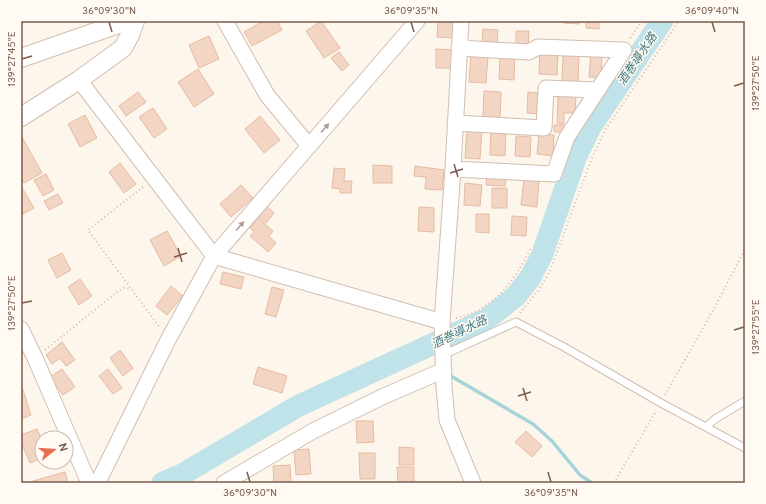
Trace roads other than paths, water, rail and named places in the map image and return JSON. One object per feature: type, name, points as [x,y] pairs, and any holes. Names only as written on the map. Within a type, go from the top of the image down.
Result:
[{"type":"street","points":[[21,58],[127,21]]},
{"type":"street","points":[[21,117],[78,80],[123,48],[130,36],[135,21]]},
{"type":"street","points":[[225,21],[268,95],[309,146]]},
{"type":"street","points":[[95,483],[100,478],[168,340],[214,256],[417,21]]},
{"type":"street","points":[[461,21],[442,326],[444,387],[447,420],[473,483]]},
{"type":"street","points":[[452,169],[554,174],[567,137],[624,50],[538,47],[529,52],[459,48]]},
{"type":"street","points":[[78,80],[214,256],[442,326]]},
{"type":"street","points":[[455,123],[544,128],[546,88],[598,90]]},
{"type":"street","points":[[21,329],[89,483]]},
{"type":"street","points":[[230,481],[313,431],[382,397],[443,358]]},
{"type":"lane","points":[[443,358],[516,322],[564,347],[661,403],[745,448]]},
{"type":"lane","points":[[706,427],[715,419],[745,401]]},
{"type":"waterway","name":"酒巻導水路","points":[[162,483],[183,474],[298,406],[487,319],[516,296],[530,278],[542,255],[576,157],[591,126],[662,21]]},
{"type":"waterway","points":[[449,378],[449,375],[533,424],[552,441],[580,475],[592,483]]}]
